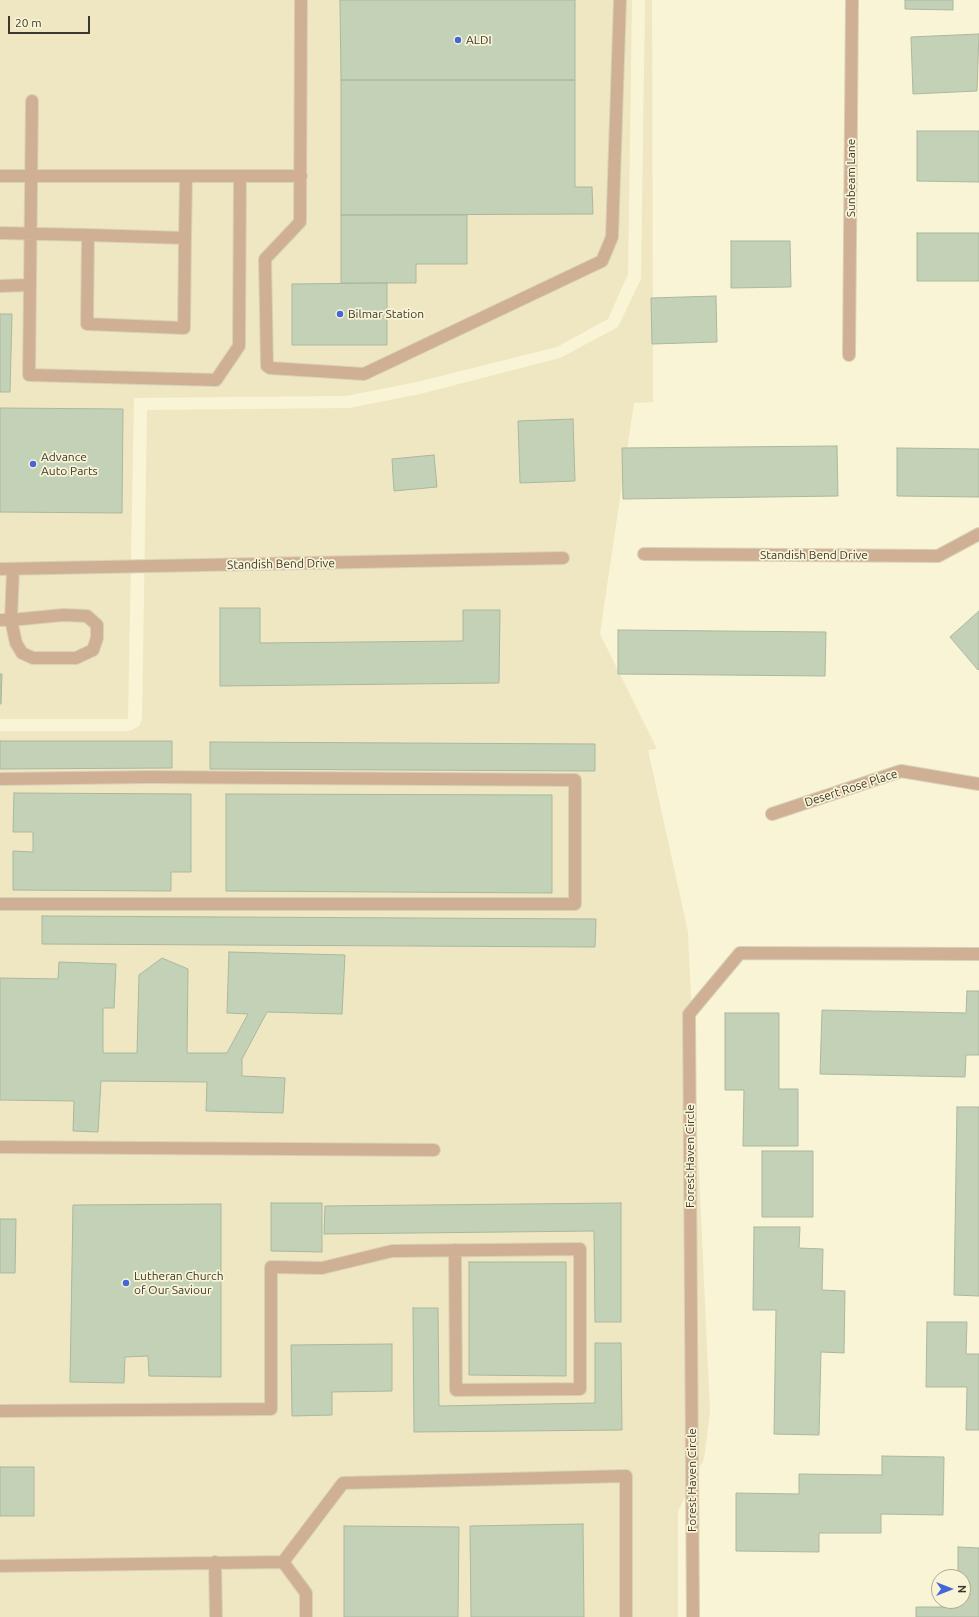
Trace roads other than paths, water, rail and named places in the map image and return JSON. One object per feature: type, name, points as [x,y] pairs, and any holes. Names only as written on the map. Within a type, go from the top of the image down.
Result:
[{"type":"street","points":[[301,0],[300,222],[264,259],[267,366],[270,368],[364,374],[602,261],[612,237],[620,0]]},
{"type":"street","name":"Sunbeam Lane","points":[[849,355],[852,0]]},
{"type":"street","points":[[32,101],[29,375],[216,380],[239,346],[240,176]]},
{"type":"street","points":[[0,176],[301,176]]},
{"type":"street","points":[[88,235],[87,324],[184,328],[186,177]]},
{"type":"street","points":[[0,233],[185,238]]},
{"type":"street","points":[[0,286],[29,285]]},
{"type":"street","name":"Standish Bend Drive","points":[[644,554],[938,556],[979,534]]},
{"type":"street","name":"Standish Bend Drive","points":[[0,570],[563,558]]},
{"type":"street","points":[[6,620],[63,615],[87,616],[97,625],[97,638],[93,650],[76,658],[33,658],[22,653],[6,620],[13,569]]},
{"type":"street","name":"Desert Rose Place","points":[[772,814],[901,771],[979,784]]},
{"type":"street","points":[[0,779],[148,777],[575,780],[575,904],[0,904]]},
{"type":"street","name":"Forest Haven Circle","points":[[693,1617],[689,1014],[740,953],[979,954]]},
{"type":"street","points":[[0,1147],[434,1150]]},
{"type":"street","points":[[0,1411],[271,1409],[271,1267],[322,1268],[392,1251],[455,1250],[580,1249],[580,1389],[456,1390],[455,1250]]},
{"type":"street","points":[[283,1562],[344,1483],[626,1476],[626,1617]]},
{"type":"street","points":[[215,1562],[216,1617]]},
{"type":"street","points":[[0,1566],[283,1562]]},
{"type":"street","points":[[283,1562],[306,1594],[306,1617]]},
{"type":"place","name":"ALDI","points":[[458,40]]},
{"type":"place","name":"Bilmar Station","points":[[340,314]]},
{"type":"place","name":"Advance Auto Parts","points":[[33,464]]},
{"type":"place","name":"Lutheran Church of Our Saviour","points":[[126,1283]]}]
